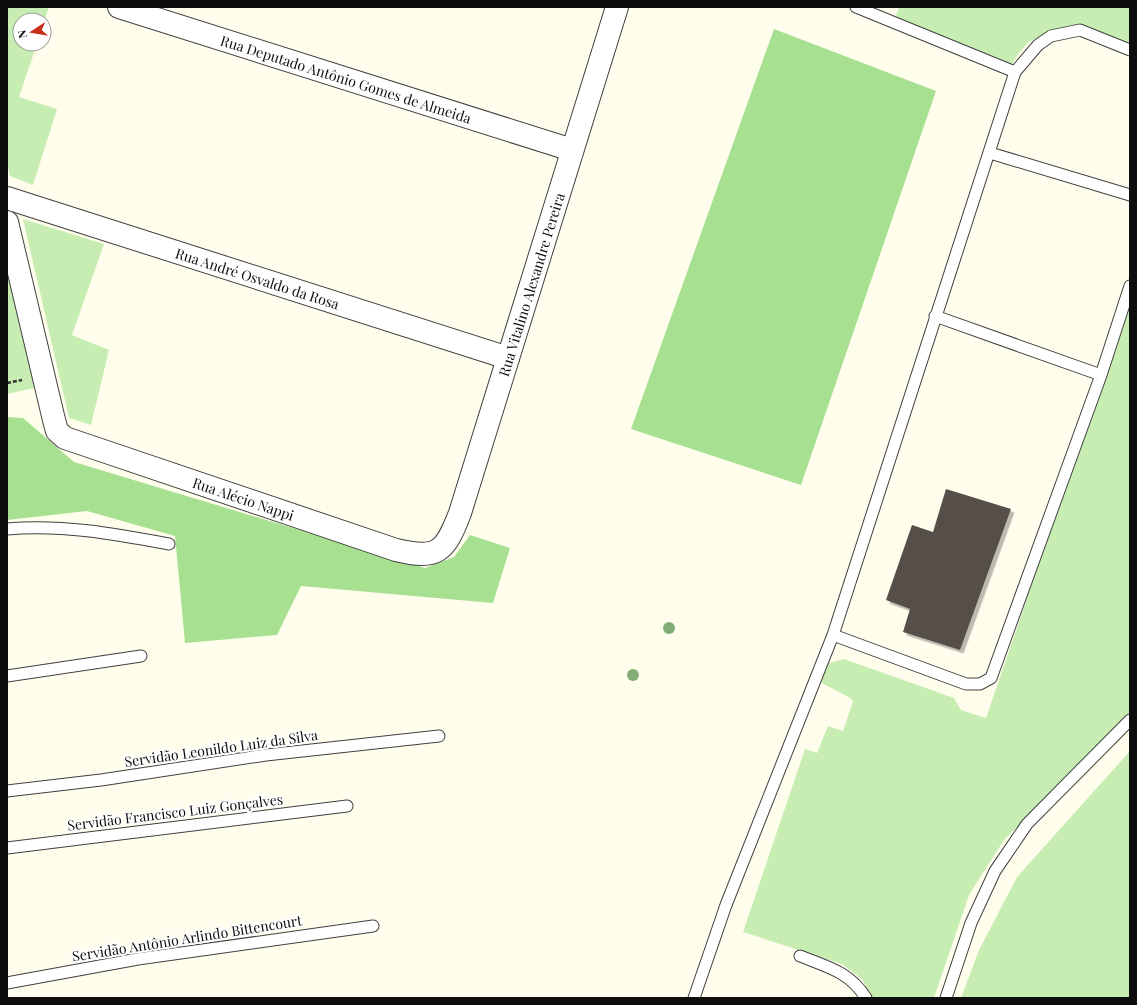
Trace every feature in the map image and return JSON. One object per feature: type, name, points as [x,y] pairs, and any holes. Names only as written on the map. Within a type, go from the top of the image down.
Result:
[{"type":"street","name":"Rua Deputado Antônio Gomes de Almeida","points":[[119,7],[572,150]]},
{"type":"street","name":"Rua Vitalino Alexandre Pereira","points":[[433,554],[443,547],[453,533],[458,520],[617,7]]},
{"type":"street","name":"Rua André Osvaldo da Rosa","points":[[7,198],[508,358]]},
{"type":"street","name":"Rua Alécio Nappi","points":[[7,222],[57,431],[65,438],[396,550],[413,554],[433,554]]},
{"type":"lane","points":[[856,7],[1015,72]]},
{"type":"lane","points":[[694,998],[726,905],[833,635],[1015,72],[1038,45],[1051,36],[1080,30],[1130,50]]},
{"type":"lane","points":[[990,153],[1130,195]]},
{"type":"lane","points":[[833,635],[966,684],[980,684],[991,678],[1101,375],[1130,286]]},
{"type":"lane","points":[[935,316],[1101,375]]},
{"type":"lane","points":[[7,529],[47,528],[107,532],[169,544]]},
{"type":"lane","points":[[7,676],[142,656]]},
{"type":"lane","points":[[946,998],[971,923],[995,872],[1027,824],[1130,720]]},
{"type":"lane","name":"Servidão Leonildo Luiz da Silva","points":[[7,791],[101,780],[266,755],[439,736]]},
{"type":"lane","name":"Servidão Francisco Luiz Gonçalves","points":[[7,848],[347,806]]},
{"type":"lane","name":"Servidão Antônio Arlindo Bittencourt","points":[[7,983],[138,959],[373,926]]},
{"type":"lane","points":[[800,956],[848,976],[859,986],[866,998]]},
{"type":"path","points":[[7,384],[27,379]]},
{"type":"green space","points":[[7,7],[49,7],[47,12],[12,12],[12,52],[34,52],[19,97],[57,109],[33,185],[10,176],[7,163]]},
{"type":"green space","points":[[899,7],[1130,7],[1130,47],[1080,30],[1043,35],[1029,42],[1018,54],[1009,69],[894,22]]},
{"type":"green space","points":[[774,29],[936,91],[801,485],[631,429]]},
{"type":"green space","points":[[23,219],[104,244],[72,335],[109,350],[91,425],[69,418]]},
{"type":"green space","points":[[7,255],[39,387],[7,394]]},
{"type":"green space","points":[[1130,298],[1130,713],[1004,840],[969,895],[934,998],[872,998],[862,979],[842,964],[743,932],[805,749],[817,753],[828,726],[843,731],[853,701],[818,681],[826,664],[844,659],[954,698],[961,710],[986,718]]},
{"type":"green space","points":[[7,417],[23,418],[74,462],[425,568],[454,557],[470,535],[510,548],[493,603],[301,586],[277,635],[185,643],[175,536],[87,511],[7,520]]},
{"type":"green space","points":[[1130,751],[1130,998],[961,998],[979,950],[1017,877]]},
{"type":"building","points":[[946,489],[1011,509],[960,650],[903,632],[910,609],[886,600],[912,525],[933,532]]}]
